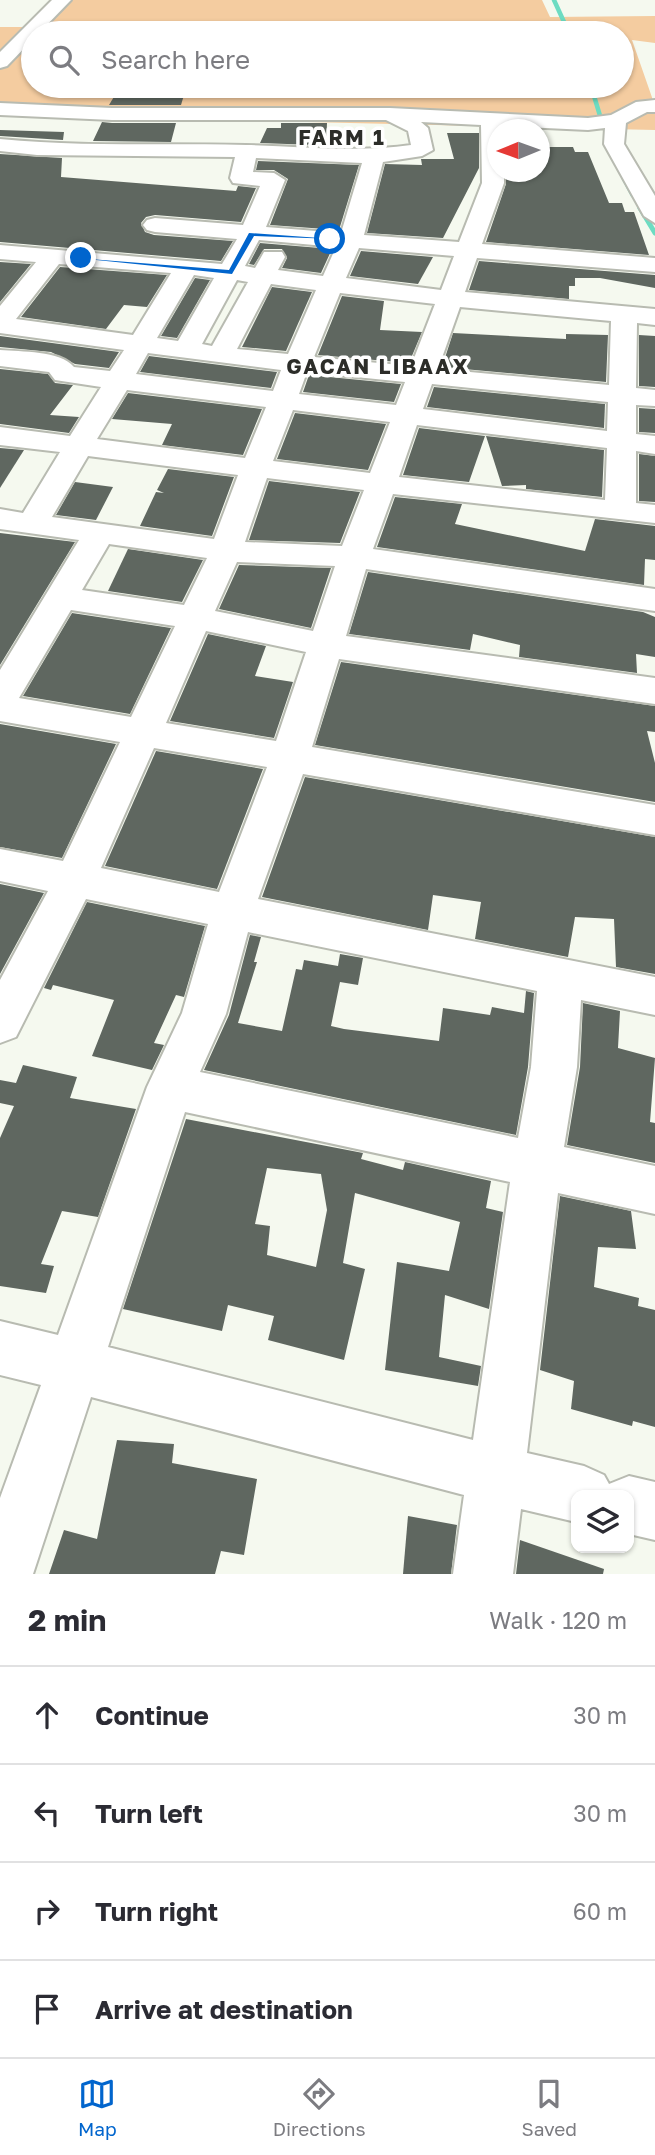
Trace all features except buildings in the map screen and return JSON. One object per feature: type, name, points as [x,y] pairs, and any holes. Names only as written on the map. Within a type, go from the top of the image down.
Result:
[{"type":"street","points":[[41,21],[62,0]]},
{"type":"street","points":[[0,62],[21,41]]},
{"type":"street","points":[[550,122],[588,124],[616,120],[643,106],[655,106]]},
{"type":"street","points":[[0,109],[112,114],[390,114],[489,119]]},
{"type":"street","points":[[0,145],[64,150],[247,151],[374,157],[422,150],[418,128],[390,114]]},
{"type":"street","points":[[616,120],[614,144],[655,216]]},
{"type":"street","points":[[187,348],[232,272],[274,180],[241,178],[247,151]]},
{"type":"street","points":[[0,1023],[75,880],[226,551],[256,467],[351,240],[374,157]]},
{"type":"street","points":[[0,164],[63,164]]},
{"type":"street","points":[[3,1574],[170,1087],[204,1014],[232,913],[290,756],[354,556],[383,485],[392,450],[449,298],[470,251],[493,182]]},
{"type":"street","points":[[155,225],[655,265]]},
{"type":"street","points":[[229,392],[232,356],[283,236]]},
{"type":"street","points":[[0,324],[54,255]]},
{"type":"street","points":[[9,259],[54,255],[187,267],[449,298],[655,317]]},
{"type":"street","points":[[33,522],[139,341],[187,267]]},
{"type":"street","points":[[620,510],[619,440],[624,316]]},
{"type":"street","points":[[0,324],[139,341],[232,356],[655,398]]},
{"type":"street","points":[[0,358],[58,365],[98,414]]},
{"type":"street","points":[[65,374],[655,444]]},
{"type":"street","points":[[0,436],[80,444],[383,485],[655,514]]},
{"type":"street","points":[[0,519],[226,551],[354,556],[655,600]]},
{"type":"street","points":[[0,700],[100,532]]},
{"type":"street","points":[[60,597],[196,618],[326,645],[655,691]]},
{"type":"street","points":[[0,708],[655,820]]},
{"type":"street","points":[[0,865],[655,996]]},
{"type":"street","points":[[483,1574],[537,1165],[554,1067],[560,978]]},
{"type":"street","points":[[170,1087],[655,1190]]},
{"type":"street","points":[[0,1348],[74,1364],[497,1476],[571,1492]]},
{"type":"street","points":[[634,1506],[655,1511]]},
{"type":"shaded area","points":[[51,0],[542,0],[550,17],[655,16],[655,43],[634,40],[634,21],[29,21]]},
{"type":"shaded area","points":[[0,27],[21,27],[21,98],[634,98],[634,46],[655,106],[655,130],[550,128],[550,119],[487,119],[487,126],[0,115]]},
{"type":"waterway","points":[[554,0],[564,21]]},
{"type":"waterway","points":[[595,98],[601,119]]},
{"type":"waterway","points":[[609,149],[625,180]]},
{"type":"waterway","points":[[624,178],[633,195]]},
{"type":"waterway","points":[[640,208],[655,233]]},
{"type":"district","name":"FARM 1","points":[[342,137]]},
{"type":"district","name":"GACAN LIBAAX","points":[[378,366]]},
{"type":"route","points":[[81,258],[232,272],[251,234],[330,239]]}]
